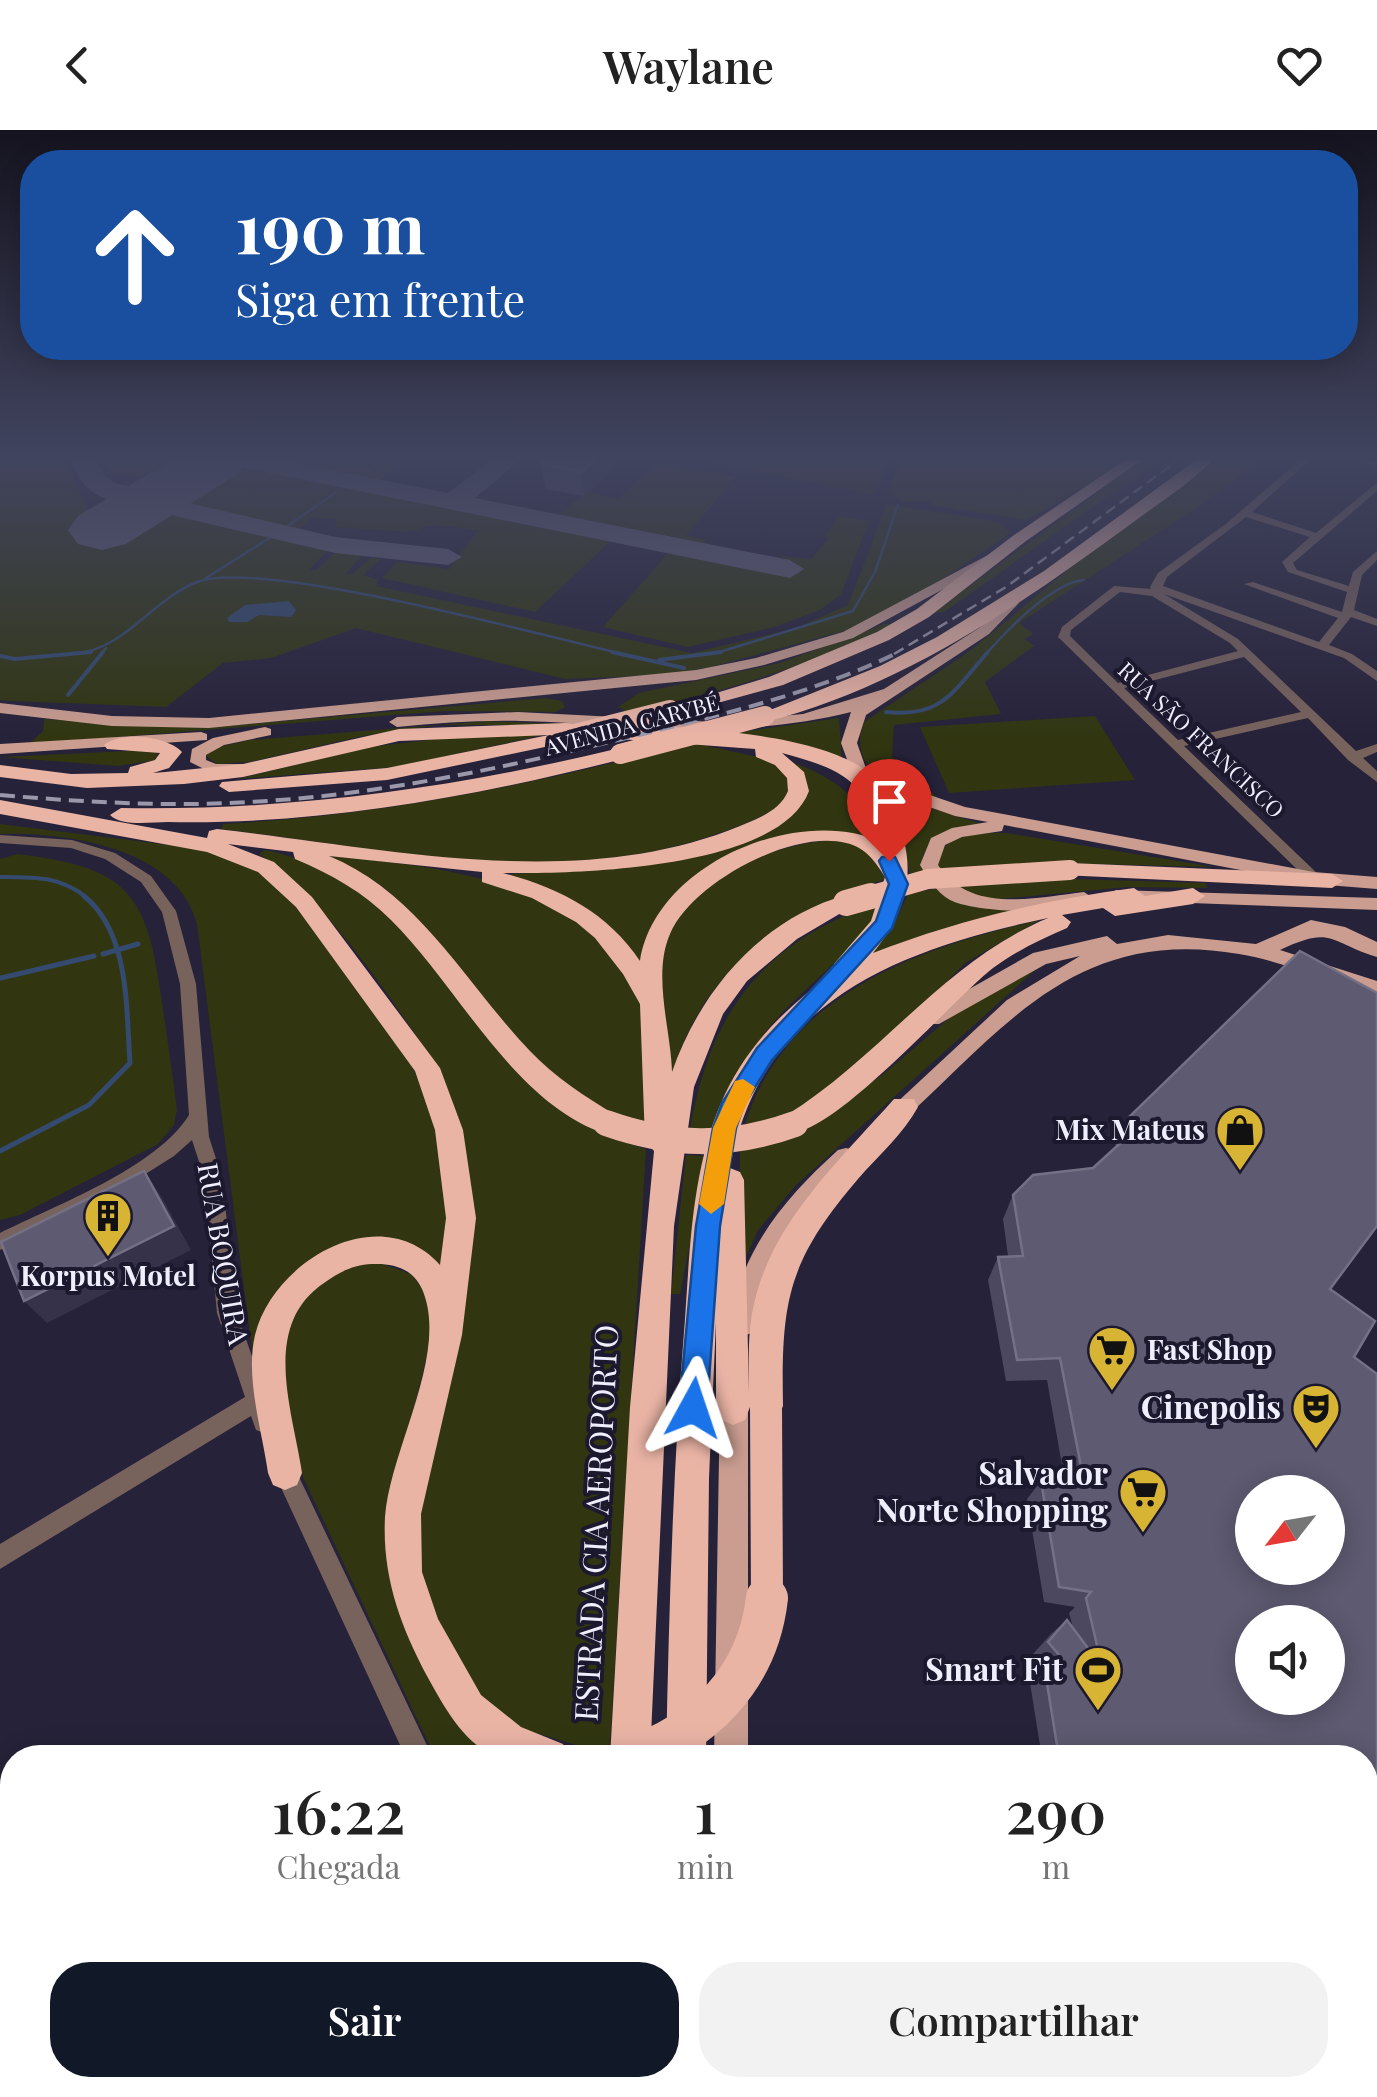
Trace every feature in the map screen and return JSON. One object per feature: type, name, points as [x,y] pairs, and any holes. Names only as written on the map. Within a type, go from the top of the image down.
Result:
[{"type":"highway","name":"AVENIDA CARYBÉ","points":[[0,770],[70,780],[171,787],[321,782],[424,768],[559,738],[776,681],[860,648],[923,613],[1002,552]]},
{"type":"highway","name":"AVENIDA CARYBÉ","points":[[0,807],[126,815],[267,816],[425,798],[620,754],[766,716],[888,672],[1012,602],[1081,552]]},
{"type":"highway","points":[[70,780],[216,775],[371,740],[448,730],[672,734],[780,747],[861,777],[882,813],[896,852],[898,884],[885,924],[753,1071],[725,1128],[708,1226],[690,1445],[686,1745]]},
{"type":"highway","points":[[672,734],[800,761],[846,786],[872,810],[896,852]]},
{"type":"highway","points":[[0,770],[139,771],[162,764],[172,752],[162,745],[114,744]]},
{"type":"highway","points":[[116,827],[509,867],[586,866],[656,857],[717,842],[773,820],[798,794],[799,782],[789,766],[747,747]]},
{"type":"highway","points":[[0,807],[230,850],[280,878],[410,1041],[440,1100],[457,1168],[461,1218],[446,1335],[403,1514],[404,1572],[422,1628],[453,1688],[482,1725],[521,1745]]},
{"type":"highway","points":[[214,836],[319,859],[372,891],[409,924],[538,1074],[606,1122],[647,1138],[694,1145],[755,1139],[795,1124],[848,1092],[902,1042],[961,978],[1029,934],[1073,918],[1193,896]]},
{"type":"highway","points":[[660,1208],[652,966],[658,935],[676,902],[710,873],[771,845],[836,836],[863,841],[881,852],[898,884]]},
{"type":"highway","points":[[410,858],[529,888],[588,918],[632,965],[654,1021]]},
{"type":"highway","points":[[660,1208],[684,1082],[711,1012],[737,977],[770,947],[846,902],[928,879],[1070,870],[1323,880]]},
{"type":"highway","points":[[814,999],[852,974],[922,945],[1062,906],[1134,896]]},
{"type":"highway","points":[[661,1745],[702,1720],[737,1681],[761,1635],[767,1598],[732,1156],[753,1071]]},
{"type":"highway","points":[[749,1407],[770,1300],[788,1253],[814,1214],[904,1107]]},
{"type":"highway","name":"ESTRADA CIA AEROPORTO","points":[[628,1745],[660,1208]]},
{"type":"highway","points":[[285,1473],[270,1336],[288,1296],[312,1271],[360,1250],[389,1250],[415,1258],[440,1290],[446,1335]]},
{"type":"main road","points":[[640,722],[616,715],[610,702],[642,687],[727,670],[865,628],[1001,552]]},
{"type":"main road","points":[[1012,602],[984,631],[859,713],[851,726],[850,753],[861,777],[939,806],[1030,826],[1323,880],[1377,883]]},
{"type":"main road","points":[[0,709],[179,724],[544,692],[727,670]]},
{"type":"main road","points":[[534,717],[561,715],[576,706],[570,695],[544,692]]},
{"type":"main road","points":[[0,748],[114,744],[462,717],[734,727],[794,724],[834,716],[890,693]]},
{"type":"main road","points":[[0,709],[37,724],[26,739],[0,748]]},
{"type":"main road","points":[[265,732],[213,744],[198,754],[198,762],[224,769],[281,762]]},
{"type":"main road","points":[[1030,826],[983,828],[943,838],[930,852],[931,870],[960,896],[996,905],[1134,896],[1377,904]]},
{"type":"main road","points":[[1255,952],[1274,946],[1292,932],[1322,928],[1377,950]]},
{"type":"main road","points":[[1292,932],[1299,952],[1320,967]]},
{"type":"main road","points":[[902,1042],[967,996],[1054,952],[1096,944],[1165,942],[1255,952],[1320,967],[1377,990]]},
{"type":"main road","points":[[904,1107],[968,1045],[1070,969],[1114,950],[1165,942]]},
{"type":"main road","points":[[733,1745],[749,1407]]},
{"type":"street","points":[[1154,590],[1162,575],[1194,552]]},
{"type":"street","points":[[1297,552],[1287,566],[1352,590]]},
{"type":"street","points":[[1322,646],[1347,615],[1357,574],[1377,554]]},
{"type":"street","points":[[1250,584],[1377,623]]},
{"type":"street","name":"RUA SÃO FRANCISCO","points":[[1154,590],[1119,588],[1064,631],[1066,640],[1323,880]]},
{"type":"street","points":[[1154,590],[1322,646],[1355,660],[1377,677]]},
{"type":"street","points":[[1154,590],[1245,653],[1306,715],[1377,778]]},
{"type":"street","points":[[1116,687],[1245,653]]},
{"type":"street","points":[[1176,744],[1306,715]]},
{"type":"street","points":[[1352,757],[1377,748]]},
{"type":"street","name":"RUA BOQUIRA","points":[[0,839],[48,841],[92,850],[134,869],[160,894],[178,935],[188,984],[200,1138],[209,1162],[227,1313],[255,1402],[285,1473],[414,1745]]},
{"type":"street","points":[[157,1160],[191,1132],[200,1110]]},
{"type":"street","points":[[0,1242],[157,1160],[188,1151],[209,1162]]},
{"type":"street","points":[[0,1558],[255,1402]]},
{"type":"green space","points":[[0,552],[326,552],[309,570],[316,570],[336,552],[342,552],[362,555],[346,574],[352,574],[371,558],[381,559],[363,575],[378,580],[376,586],[692,653],[796,628],[848,605],[869,552],[983,552],[855,628],[711,667],[665,675],[565,679],[356,628],[271,658],[223,663],[166,707],[0,700]]},
{"type":"green space","points":[[462,552],[599,552],[535,612],[382,578],[397,562],[449,569]]},
{"type":"green space","points":[[669,552],[788,573],[796,563],[778,556],[811,559],[817,552],[857,552],[841,594],[820,610],[774,627],[688,647],[603,627]]},
{"type":"green space","points":[[1016,552],[1030,552],[944,612],[932,613]]},
{"type":"green space","points":[[1091,552],[1129,552],[1019,623],[1033,634],[1025,639],[1034,646],[985,682],[1001,714],[894,725],[892,757],[939,799],[893,783],[869,766],[860,740],[864,722],[970,651]]},
{"type":"green space","points":[[890,625],[827,654],[763,677],[631,714],[618,707],[639,693],[780,663]]},
{"type":"green space","points":[[546,698],[562,701],[565,707],[555,712],[445,711],[29,744],[43,731],[44,719],[204,728]]},
{"type":"green space","points":[[1095,716],[1135,780],[949,793],[920,727]]},
{"type":"green space","points":[[839,718],[842,761],[728,734]]},
{"type":"green space","points":[[488,721],[586,725],[439,725],[363,736],[250,762],[217,764],[206,756],[218,747],[250,740]]},
{"type":"green space","points":[[480,734],[544,735],[396,767],[237,779],[369,747]]},
{"type":"green space","points":[[693,743],[767,759],[790,776],[790,797],[761,816],[708,837],[648,852],[588,860],[466,859],[221,829],[223,824],[285,820],[460,796]]},
{"type":"green space","points":[[158,752],[156,760],[119,766],[0,757]]},
{"type":"green space","points":[[792,762],[833,782],[856,801],[883,837],[883,845],[849,832],[725,858],[642,965],[616,932],[592,912],[510,874],[618,868],[793,811],[805,794]]},
{"type":"green space","points":[[880,791],[981,824],[930,842],[923,856],[925,871],[910,874],[900,831]]},
{"type":"green space","points":[[0,824],[194,848],[254,867],[275,883],[320,935],[407,1056],[426,1095],[449,1182],[446,1269],[354,1244],[261,1347],[252,1350],[197,924],[186,898],[144,862],[116,850],[57,837],[0,834]]},
{"type":"green space","points":[[1007,833],[1214,867],[1053,863],[937,869],[939,857],[952,841]]},
{"type":"green space","points":[[827,840],[861,845],[889,878],[815,908],[752,949],[703,1005],[671,1079],[659,979],[664,948],[675,921],[693,898],[741,865],[769,853]]},
{"type":"green space","points":[[265,850],[305,862],[342,881],[376,906],[440,966],[566,1104],[608,1135],[646,1149],[610,1745],[576,1745],[516,1727],[478,1697],[426,1603],[414,1524],[465,1277],[435,1066],[355,951],[306,894],[259,854]]},
{"type":"green space","points":[[18,854],[81,866],[122,888],[136,905],[154,954],[177,1110],[174,1125],[158,1144],[20,1215],[0,1220],[0,859]]},
{"type":"green space","points":[[327,856],[419,866],[518,890],[563,910],[601,937],[630,972],[646,1017],[648,1125],[607,1111],[570,1090],[506,1029],[392,895]]},
{"type":"green space","points":[[1068,879],[1205,883],[1207,888],[1127,887],[990,900],[952,886]]},
{"type":"green space","points":[[938,888],[972,906],[1015,910],[932,932],[870,955],[892,929],[908,894]]},
{"type":"green space","points":[[886,900],[851,946],[769,1027],[741,1072],[712,1135],[689,1134],[711,1050],[750,985],[807,936],[843,916]]},
{"type":"green space","points":[[1040,920],[965,963],[871,1059],[804,1109],[743,1131],[762,1085],[788,1045],[821,1013],[859,986],[946,946]]},
{"type":"green space","points":[[1043,963],[795,1186],[758,1230],[740,1271],[740,1148],[813,1124],[886,1072],[961,1008]]},
{"type":"green space","points":[[686,1155],[707,1156],[680,1294],[671,1294]]},
{"type":"green space","points":[[368,1259],[411,1274],[429,1298],[432,1334],[388,1516],[495,1745],[429,1745],[303,1477],[283,1407],[281,1352],[295,1306],[313,1284]]},
{"type":"water","points":[[289,601],[296,610],[291,617],[259,615],[247,622],[229,622],[227,618],[245,605]]},
{"type":"building","points":[[1300,951],[1377,993],[1377,1226],[1330,1289],[1375,1321],[1354,1357],[1377,1374],[1377,1745],[1057,1745],[1045,1671],[1060,1656],[1048,1642],[1067,1620],[1102,1667],[1086,1598],[1091,1592],[1059,1587],[1041,1481],[1084,1482],[1060,1358],[1017,1360],[998,1257],[1023,1256],[1013,1195],[1033,1175],[1093,1168],[1139,1126],[1128,1118]]},
{"type":"building","points":[[144,1171],[174,1226],[24,1301],[1,1242]]},
{"type":"waterway","points":[[206,578],[248,552]]},
{"type":"waterway","points":[[718,652],[853,611],[882,552]]},
{"type":"waterway","points":[[76,653],[108,644],[197,582],[230,577],[339,589],[623,654]]},
{"type":"waterway","points":[[986,654],[1045,598],[1084,580]]},
{"type":"waterway","points":[[101,654],[106,648]]},
{"type":"waterway","points":[[76,653],[91,652]]},
{"type":"waterway","points":[[68,695],[103,652]]},
{"type":"waterway","points":[[612,652],[684,668]]},
{"type":"waterway","points":[[659,660],[718,652]]},
{"type":"waterway","points":[[713,654],[718,652]]},
{"type":"waterway","points":[[886,712],[905,713],[934,706],[955,690],[988,652]]},
{"type":"waterway","points":[[0,656],[15,659],[76,653]]},
{"type":"waterway","points":[[0,877],[57,882],[87,898]]},
{"type":"waterway","points":[[84,896],[99,912],[118,950]]},
{"type":"waterway","points":[[118,950],[138,944]]},
{"type":"waterway","points":[[0,1151],[89,1105],[130,1063],[126,996],[118,950]]},
{"type":"waterway","points":[[103,954],[118,950]]},
{"type":"waterway","points":[[1,978],[94,956]]},
{"type":"taxiway","points":[[399,552],[448,557]]},
{"type":"taxiway","points":[[703,552],[790,569]]},
{"type":"railway","points":[[894,654],[1006,587],[1054,552]]},
{"type":"railway","points":[[0,795],[125,803],[219,803],[397,786],[543,758],[739,710],[836,679],[899,652]]},
{"type":"slow traffic","points":[[711,1204],[725,1128],[743,1087]]},
{"type":"place","name":"Mix Mateus","points":[[1240,1172]]},
{"type":"place","name":"Korpus Motel","points":[[108,1258]]},
{"type":"place","name":"Fast Shop","points":[[1112,1392]]},
{"type":"place","name":"Cinepolis","points":[[1316,1450]]},
{"type":"place","name":"Salvador Norte Shopping","points":[[1143,1534]]},
{"type":"place","name":"Smart Fit","points":[[1098,1712]]},
{"type":"route","points":[[693,1408],[708,1226],[725,1128],[734,1103],[765,1054],[885,924],[898,884],[889,861]]}]
